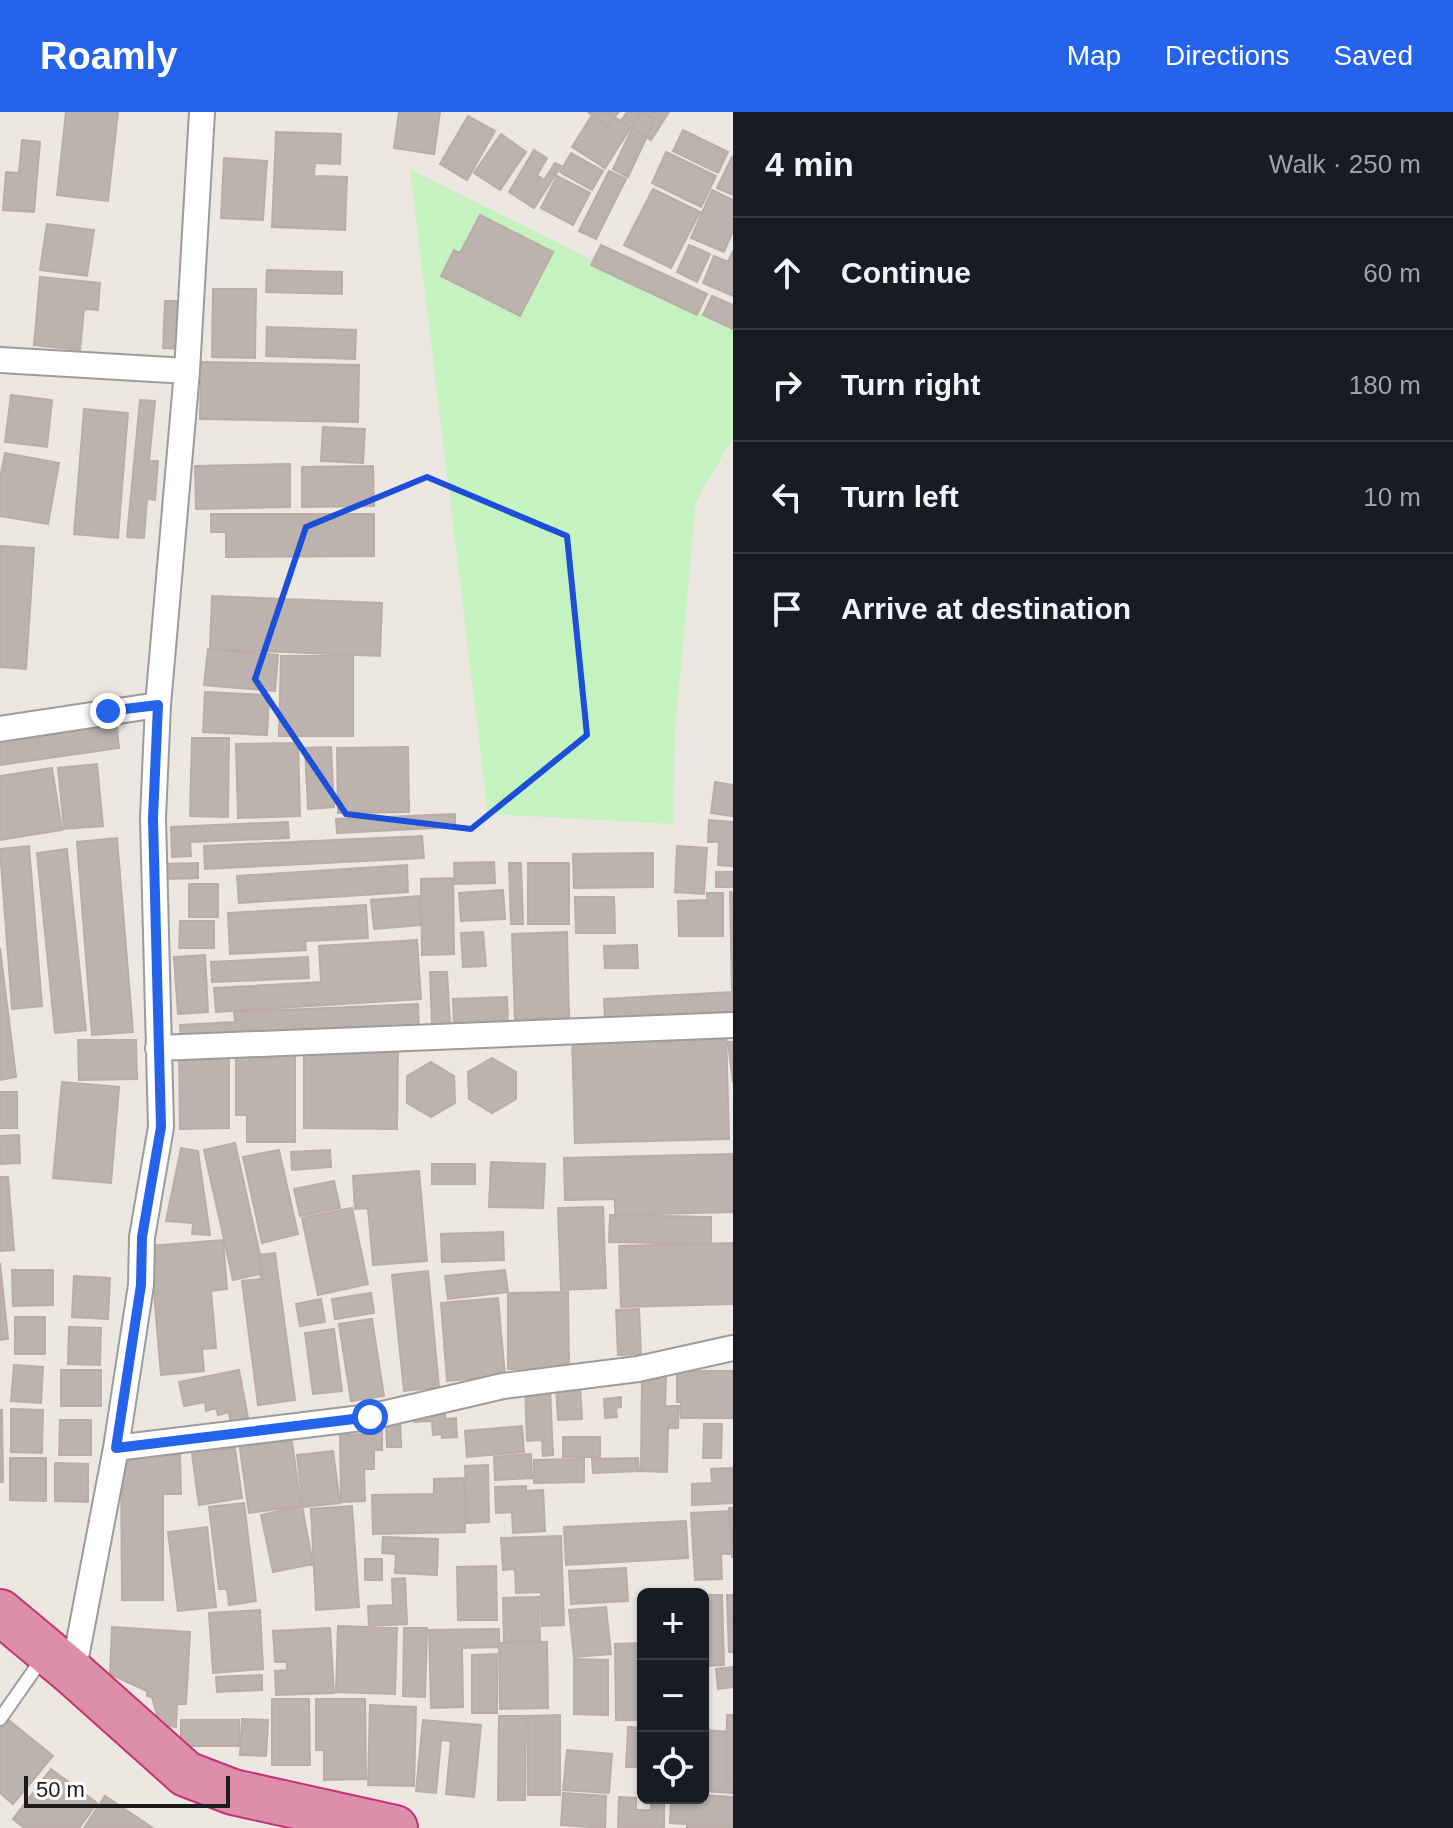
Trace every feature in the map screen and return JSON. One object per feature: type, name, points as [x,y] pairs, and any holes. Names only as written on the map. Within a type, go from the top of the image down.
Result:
[{"type":"highway","points":[[0,1612],[186,1774],[233,1792],[395,1828]]},
{"type":"street","points":[[60,1663],[116,1448],[141,1285],[142,1237],[161,1127],[153,818],[158,705],[187,371],[202,112]]},
{"type":"street","points":[[0,360],[187,371]]},
{"type":"street","points":[[0,729],[158,705]]},
{"type":"street","points":[[158,1048],[733,1025]]},
{"type":"street","points":[[116,1448],[370,1417],[503,1386],[638,1369],[733,1348]]},
{"type":"lane","points":[[0,1719],[60,1663]]},
{"type":"highlighted area","points":[[427,477],[567,536],[587,735],[471,829],[346,814],[255,679],[306,527]]},
{"type":"green space","points":[[410,169],[733,330],[733,438],[696,501],[675,732],[673,824],[488,814]]},
{"type":"building","points":[[66,112],[118,112],[108,201],[57,195]]},
{"type":"building","points":[[399,112],[440,112],[434,154],[394,148]]},
{"type":"building","points":[[588,112],[619,112],[606,127]]},
{"type":"building","points":[[594,112],[606,112],[631,127],[605,168],[572,147]]},
{"type":"building","points":[[627,112],[669,112],[651,140],[621,121]]},
{"type":"building","points":[[640,112],[655,119],[628,177],[613,169]]},
{"type":"building","points":[[468,116],[495,131],[467,180],[440,164]]},
{"type":"building","points":[[683,130],[728,152],[718,173],[673,151]]},
{"type":"building","points":[[276,132],[341,134],[340,164],[315,163],[314,176],[347,177],[345,230],[272,227]]},
{"type":"building","points":[[501,134],[526,152],[500,190],[474,173]]},
{"type":"building","points":[[22,140],[40,142],[34,212],[3,210],[6,172],[19,173]]},
{"type":"building","points":[[534,150],[547,158],[537,175],[544,180],[555,163],[561,166],[534,208],[509,192]]},
{"type":"building","points":[[666,152],[716,176],[701,207],[652,183]]},
{"type":"building","points":[[571,153],[603,171],[592,190],[560,172]]},
{"type":"building","points":[[224,158],[267,161],[263,220],[221,218]]},
{"type":"building","points":[[733,158],[733,195],[717,188]]},
{"type":"building","points":[[609,171],[626,179],[596,239],[579,231]]},
{"type":"building","points":[[557,176],[590,193],[573,225],[541,208]]},
{"type":"building","points":[[653,189],[700,212],[671,268],[624,245]]},
{"type":"building","points":[[712,190],[733,200],[733,231],[724,252],[691,238]]},
{"type":"building","points":[[480,215],[553,252],[520,316],[441,276],[454,250],[460,253]]},
{"type":"building","points":[[47,224],[94,230],[87,276],[40,270]]},
{"type":"building","points":[[601,245],[707,294],[697,315],[591,265]]},
{"type":"building","points":[[689,245],[710,254],[697,282],[677,272]]},
{"type":"building","points":[[733,251],[733,296],[703,283],[714,256],[728,262]]},
{"type":"building","points":[[267,270],[342,272],[342,294],[266,292]]},
{"type":"building","points":[[40,277],[100,283],[98,310],[84,309],[80,350],[34,345]]},
{"type":"building","points":[[213,289],[256,289],[255,358],[212,357]]},
{"type":"building","points":[[712,296],[733,305],[733,329],[703,315]]},
{"type":"building","points":[[165,301],[189,301],[188,349],[163,348]]},
{"type":"building","points":[[267,327],[356,330],[355,359],[266,356]]},
{"type":"building","points":[[201,362],[359,365],[358,422],[200,419]]},
{"type":"building","points":[[11,395],[52,400],[47,447],[5,442]]},
{"type":"building","points":[[140,400],[155,401],[149,461],[158,461],[155,500],[147,499],[144,538],[127,537]]},
{"type":"building","points":[[84,409],[128,413],[118,538],[74,534]]},
{"type":"building","points":[[323,427],[365,429],[363,463],[321,461]]},
{"type":"building","points":[[5,453],[59,463],[48,524],[0,516],[0,478]]},
{"type":"building","points":[[290,464],[290,507],[196,509],[195,466]]},
{"type":"building","points":[[373,466],[374,506],[302,507],[302,467]]},
{"type":"building","points":[[211,514],[374,514],[374,556],[226,557],[226,532],[211,532]]},
{"type":"building","points":[[0,546],[34,548],[26,669],[0,667]]},
{"type":"building","points":[[212,596],[382,603],[380,656],[210,649]]},
{"type":"building","points":[[208,649],[278,655],[275,691],[204,685]]},
{"type":"building","points":[[281,656],[353,656],[353,736],[279,736]]},
{"type":"building","points":[[205,692],[269,695],[267,735],[203,732]]},
{"type":"building","points":[[116,719],[119,748],[0,765],[0,735]]},
{"type":"building","points":[[192,738],[229,738],[228,817],[190,816]]},
{"type":"building","points":[[298,743],[300,816],[238,818],[236,744]]},
{"type":"building","points":[[331,747],[334,807],[308,809],[305,748]]},
{"type":"building","points":[[408,747],[409,812],[338,813],[337,748]]},
{"type":"building","points":[[97,764],[103,826],[64,829],[58,768]]},
{"type":"building","points":[[52,768],[62,830],[0,840],[0,776]]},
{"type":"building","points":[[715,782],[733,785],[732,816],[711,813]]},
{"type":"building","points":[[455,814],[455,827],[337,833],[336,819]]},
{"type":"building","points":[[709,820],[733,822],[733,866],[718,865],[719,842],[708,842]]},
{"type":"building","points":[[288,822],[289,838],[190,842],[191,856],[172,857],[171,827]]},
{"type":"building","points":[[422,836],[424,858],[205,869],[204,846]]},
{"type":"building","points":[[117,838],[133,1032],[92,1035],[77,842]]},
{"type":"building","points":[[29,846],[42,1006],[12,1009],[0,849]]},
{"type":"building","points":[[677,846],[707,848],[704,894],[675,892]]},
{"type":"building","points":[[67,849],[86,1030],[55,1033],[37,853]]},
{"type":"building","points":[[653,853],[653,887],[574,888],[573,854]]},
{"type":"building","points":[[494,862],[495,883],[455,884],[454,863]]},
{"type":"building","points":[[198,863],[198,878],[166,879],[165,864]]},
{"type":"building","points":[[509,863],[521,863],[523,924],[511,924]]},
{"type":"building","points":[[528,863],[569,863],[569,924],[528,924]]},
{"type":"building","points":[[407,865],[408,892],[239,903],[237,876]]},
{"type":"building","points":[[716,872],[733,872],[733,887],[716,887]]},
{"type":"building","points":[[453,878],[454,954],[422,955],[421,879]]},
{"type":"building","points":[[189,884],[218,884],[218,917],[189,917]]},
{"type":"building","points":[[503,890],[505,919],[461,921],[459,893]]},
{"type":"building","points":[[730,892],[733,892],[733,1012],[605,1019],[604,999],[732,992]]},
{"type":"building","points":[[707,893],[723,893],[723,936],[679,936],[678,901],[707,900]]},
{"type":"building","points":[[419,896],[421,925],[374,929],[371,900]]},
{"type":"building","points":[[575,897],[614,897],[615,933],[576,933]]},
{"type":"building","points":[[366,905],[368,938],[305,941],[306,950],[230,954],[228,913]]},
{"type":"building","points":[[180,921],[214,921],[214,948],[179,948]]},
{"type":"building","points":[[483,932],[486,966],[463,967],[461,933]]},
{"type":"building","points":[[567,932],[569,1017],[515,1019],[512,934]]},
{"type":"building","points":[[417,940],[421,999],[216,1012],[214,988],[321,982],[319,946]]},
{"type":"building","points":[[637,945],[638,968],[605,968],[604,946]]},
{"type":"building","points":[[0,948],[16,1077],[0,1080]]},
{"type":"building","points":[[205,955],[208,1012],[178,1014],[174,957]]},
{"type":"building","points":[[308,957],[309,978],[212,982],[211,962]]},
{"type":"building","points":[[430,972],[447,972],[450,1024],[432,1025]]},
{"type":"building","points":[[507,997],[508,1025],[454,1027],[453,999]]},
{"type":"building","points":[[418,1004],[419,1029],[181,1040],[180,1025],[235,1022],[234,1012]]},
{"type":"building","points":[[726,1030],[729,1139],[575,1143],[572,1035]]},
{"type":"building","points":[[78,1040],[136,1040],[137,1079],[79,1080]]},
{"type":"building","points":[[728,1042],[733,1042],[733,1083]]},
{"type":"building","points":[[304,1045],[398,1046],[397,1129],[304,1128]]},
{"type":"building","points":[[236,1051],[295,1051],[295,1142],[247,1142],[247,1115],[236,1115]]},
{"type":"building","points":[[179,1055],[229,1055],[229,1128],[180,1129]]},
{"type":"building","points":[[492,1058],[516,1072],[516,1099],[492,1113],[469,1099],[468,1072]]},
{"type":"building","points":[[431,1062],[454,1076],[455,1103],[431,1117],[407,1103],[407,1076]]},
{"type":"building","points":[[62,1082],[119,1087],[111,1183],[53,1178]]},
{"type":"building","points":[[0,1092],[17,1092],[17,1128],[0,1128]]},
{"type":"building","points":[[19,1135],[20,1163],[0,1164],[0,1136]]},
{"type":"building","points":[[235,1143],[264,1273],[233,1280],[204,1150]]},
{"type":"building","points":[[181,1148],[198,1151],[210,1235],[192,1234],[193,1223],[166,1221]]},
{"type":"building","points":[[279,1150],[298,1234],[262,1243],[243,1157]]},
{"type":"building","points":[[330,1150],[331,1167],[292,1170],[291,1152]]},
{"type":"building","points":[[733,1154],[733,1212],[615,1215],[615,1199],[565,1200],[564,1158]]},
{"type":"building","points":[[491,1162],[545,1164],[543,1208],[489,1207]]},
{"type":"building","points":[[432,1164],[475,1164],[475,1184],[432,1184]]},
{"type":"building","points":[[419,1171],[427,1261],[373,1265],[368,1208],[355,1209],[353,1176]]},
{"type":"building","points":[[0,1177],[8,1177],[14,1250],[0,1251]]},
{"type":"building","points":[[334,1181],[340,1208],[300,1216],[294,1189]]},
{"type":"building","points":[[603,1207],[606,1288],[561,1290],[558,1208]]},
{"type":"building","points":[[352,1208],[368,1284],[318,1295],[302,1218]]},
{"type":"building","points":[[610,1215],[711,1217],[711,1244],[609,1242]]},
{"type":"building","points":[[503,1232],[504,1260],[442,1262],[441,1234]]},
{"type":"building","points":[[223,1240],[227,1289],[211,1291],[216,1348],[202,1349],[204,1371],[161,1375],[150,1246]]},
{"type":"building","points":[[733,1243],[733,1304],[621,1307],[619,1246]]},
{"type":"building","points":[[275,1253],[295,1400],[258,1405],[242,1281],[261,1279],[258,1255]]},
{"type":"building","points":[[0,1263],[8,1339],[0,1340]]},
{"type":"building","points":[[12,1270],[53,1270],[53,1305],[13,1306]]},
{"type":"building","points":[[505,1270],[508,1292],[448,1299],[445,1276]]},
{"type":"building","points":[[428,1271],[439,1387],[404,1391],[392,1275]]},
{"type":"building","points":[[74,1276],[110,1278],[108,1319],[72,1317]]},
{"type":"building","points":[[568,1292],[569,1368],[508,1369],[508,1293]]},
{"type":"building","points":[[371,1293],[374,1313],[335,1319],[332,1299]]},
{"type":"building","points":[[498,1298],[505,1376],[447,1381],[441,1303]]},
{"type":"building","points":[[321,1299],[325,1322],[300,1326],[296,1304]]},
{"type":"building","points":[[639,1309],[641,1354],[618,1355],[616,1310]]},
{"type":"building","points":[[15,1317],[45,1317],[45,1354],[15,1354]]},
{"type":"building","points":[[372,1319],[384,1396],[351,1401],[339,1324]]},
{"type":"building","points":[[69,1327],[101,1328],[100,1365],[68,1364]]},
{"type":"building","points":[[334,1329],[342,1391],[313,1394],[305,1333]]},
{"type":"building","points":[[14,1365],[43,1367],[41,1403],[11,1401]]},
{"type":"building","points":[[61,1370],[101,1370],[101,1406],[61,1406]]},
{"type":"building","points":[[239,1370],[250,1429],[232,1433],[229,1412],[218,1415],[216,1408],[206,1411],[205,1402],[184,1406],[179,1382]]},
{"type":"building","points":[[677,1371],[733,1371],[733,1418],[681,1418],[681,1402],[677,1402]]},
{"type":"building","points":[[642,1378],[666,1378],[665,1406],[679,1406],[678,1428],[668,1428],[667,1472],[641,1471]]},
{"type":"building","points":[[580,1383],[582,1419],[558,1420],[556,1384]]},
{"type":"building","points":[[550,1388],[553,1455],[543,1456],[542,1440],[527,1441],[525,1389]]},
{"type":"building","points":[[621,1397],[621,1407],[616,1408],[617,1417],[605,1418],[604,1399]]},
{"type":"building","points":[[11,1409],[43,1410],[42,1453],[11,1452]]},
{"type":"building","points":[[445,1409],[445,1419],[456,1418],[457,1437],[433,1435],[432,1421],[414,1422],[413,1411]]},
{"type":"building","points":[[2,1410],[3,1482],[0,1482]]},
{"type":"building","points":[[400,1416],[401,1447],[387,1447],[386,1417]]},
{"type":"building","points":[[60,1420],[91,1420],[91,1455],[59,1455]]},
{"type":"building","points":[[382,1422],[382,1450],[374,1450],[374,1469],[364,1469],[365,1501],[341,1502],[340,1435],[369,1434],[369,1423]]},
{"type":"building","points":[[704,1424],[722,1424],[721,1458],[703,1458]]},
{"type":"building","points":[[522,1426],[524,1452],[467,1457],[465,1431]]},
{"type":"building","points":[[291,1435],[301,1506],[249,1513],[239,1442]]},
{"type":"building","points":[[563,1437],[600,1437],[600,1457],[563,1457]]},
{"type":"building","points":[[235,1448],[242,1498],[199,1505],[192,1454]]},
{"type":"building","points":[[333,1451],[340,1503],[303,1507],[297,1455]]},
{"type":"building","points":[[531,1454],[532,1478],[495,1480],[494,1457]]},
{"type":"building","points":[[121,1455],[180,1455],[181,1494],[163,1494],[163,1600],[122,1600]]},
{"type":"building","points":[[10,1458],[46,1458],[46,1501],[10,1500]]},
{"type":"building","points":[[638,1458],[639,1471],[593,1473],[592,1459]]},
{"type":"building","points":[[584,1459],[584,1482],[534,1483],[534,1460]]},
{"type":"building","points":[[55,1463],[88,1464],[88,1502],[55,1501]]},
{"type":"building","points":[[488,1465],[489,1522],[467,1523],[465,1466]]},
{"type":"building","points":[[733,1468],[733,1503],[692,1505],[692,1484],[712,1483],[711,1469]]},
{"type":"building","points":[[464,1478],[465,1532],[373,1534],[372,1495],[434,1494],[434,1479]]},
{"type":"building","points":[[526,1486],[526,1491],[543,1490],[545,1531],[513,1533],[512,1512],[496,1513],[495,1487]]},
{"type":"building","points":[[244,1503],[256,1601],[229,1605],[227,1589],[219,1589],[209,1507]]},
{"type":"building","points":[[302,1506],[313,1564],[273,1572],[261,1515]]},
{"type":"building","points":[[352,1506],[359,1607],[316,1610],[311,1509]]},
{"type":"building","points":[[729,1508],[733,1508],[733,1557],[732,1557]]},
{"type":"building","points":[[733,1511],[733,1554],[721,1554],[722,1579],[695,1580],[691,1513]]},
{"type":"building","points":[[686,1521],[688,1558],[566,1565],[564,1527]]},
{"type":"building","points":[[207,1527],[216,1607],[178,1611],[168,1532]]},
{"type":"building","points":[[561,1536],[564,1625],[542,1626],[541,1592],[516,1593],[515,1569],[503,1570],[501,1538]]},
{"type":"building","points":[[383,1537],[438,1539],[437,1575],[395,1573],[396,1554],[382,1553]]},
{"type":"building","points":[[365,1559],[382,1559],[382,1580],[365,1580]]},
{"type":"building","points":[[496,1566],[497,1620],[458,1620],[457,1567]]},
{"type":"building","points":[[626,1568],[628,1601],[571,1604],[569,1571]]},
{"type":"building","points":[[405,1578],[407,1624],[369,1626],[368,1606],[393,1605],[392,1579]]},
{"type":"building","points":[[709,1595],[722,1595],[724,1665],[709,1666]]},
{"type":"building","points":[[727,1595],[733,1595],[733,1652],[729,1652]]},
{"type":"building","points":[[539,1597],[540,1641],[504,1642],[503,1598]]},
{"type":"building","points":[[606,1607],[611,1654],[574,1657],[569,1610]]},
{"type":"building","points":[[260,1610],[263,1669],[213,1673],[209,1613]]},
{"type":"building","points":[[338,1626],[397,1628],[395,1694],[336,1692]]},
{"type":"building","points":[[112,1627],[190,1632],[186,1704],[177,1704],[176,1727],[157,1724],[152,1697],[147,1696],[147,1691],[110,1674]]},
{"type":"building","points":[[330,1628],[334,1693],[276,1695],[275,1671],[287,1670],[287,1662],[275,1662],[273,1631]]},
{"type":"building","points":[[404,1628],[427,1628],[425,1697],[403,1696]]},
{"type":"building","points":[[499,1629],[499,1647],[462,1648],[463,1707],[431,1708],[429,1630]]},
{"type":"building","points":[[547,1642],[548,1708],[500,1709],[499,1643]]},
{"type":"building","points":[[637,1643],[637,1720],[616,1720],[615,1644]]},
{"type":"building","points":[[497,1654],[497,1713],[472,1713],[472,1655]]},
{"type":"building","points":[[574,1659],[608,1660],[608,1715],[574,1714]]},
{"type":"building","points":[[733,1667],[733,1687],[718,1689],[716,1669]]},
{"type":"building","points":[[262,1675],[262,1690],[217,1692],[216,1677]]},
{"type":"building","points":[[272,1699],[309,1699],[310,1765],[272,1765]]},
{"type":"building","points":[[316,1699],[365,1699],[366,1779],[324,1780],[324,1750],[316,1750]]},
{"type":"building","points":[[370,1705],[416,1707],[414,1786],[368,1785]]},
{"type":"building","points":[[560,1715],[560,1795],[528,1795],[528,1716]]},
{"type":"building","points":[[727,1715],[733,1715],[733,1780],[726,1780]]},
{"type":"building","points":[[499,1716],[526,1716],[525,1800],[498,1800]]},
{"type":"building","points":[[6,1718],[53,1756],[13,1804],[0,1793],[0,1726]]},
{"type":"building","points":[[242,1719],[268,1720],[266,1756],[240,1755]]},
{"type":"building","points":[[181,1720],[239,1720],[239,1746],[181,1746]]},
{"type":"building","points":[[423,1720],[481,1725],[474,1797],[446,1794],[451,1741],[441,1740],[436,1793],[416,1791]]},
{"type":"building","points":[[628,1727],[637,1728],[637,1767],[626,1767]]},
{"type":"building","points":[[709,1730],[733,1732],[733,1793],[709,1791]]},
{"type":"building","points":[[567,1750],[612,1754],[609,1793],[563,1790]]},
{"type":"building","points":[[51,1769],[97,1803],[79,1828],[24,1828],[13,1819]]},
{"type":"building","points":[[563,1793],[606,1796],[605,1828],[561,1825]]},
{"type":"building","points":[[709,1795],[733,1797],[733,1828],[687,1828],[687,1824],[670,1823],[671,1804],[709,1804]]},
{"type":"building","points":[[105,1796],[153,1828],[84,1828]]},
{"type":"building","points":[[619,1797],[636,1798],[636,1810],[651,1810],[651,1804],[664,1804],[664,1828],[618,1828]]},
{"type":"route","points":[[108,711],[158,705],[153,818],[161,1127],[142,1237],[141,1285],[116,1448],[370,1417]]}]
